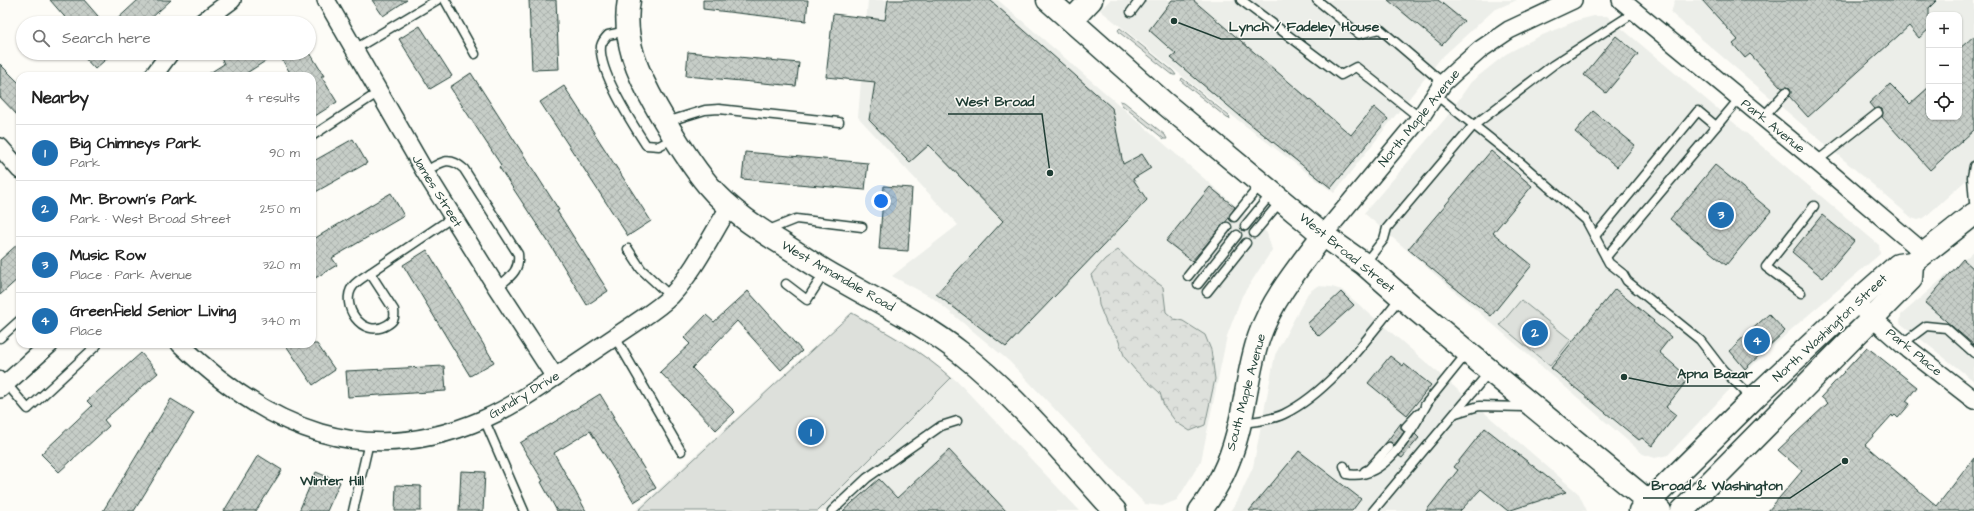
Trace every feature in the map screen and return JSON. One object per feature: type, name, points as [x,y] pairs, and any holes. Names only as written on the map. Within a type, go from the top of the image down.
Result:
[{"type":"main road","name":"West Annandale Road","points":[[629,0],[628,31],[633,56],[643,84],[670,130],[708,185],[730,206],[763,232],[825,271],[921,325],[977,366],[1040,428],[1115,511]]},
{"type":"main road","name":"West Broad Street","points":[[1048,0],[1118,63],[1323,235],[1364,264],[1401,298],[1534,407],[1650,508]]},
{"type":"main road","points":[[1072,20],[1091,0]]},
{"type":"main road","name":"North Washington Street","points":[[1650,508],[1753,399],[1855,302],[1898,265],[1918,258],[1974,214]]},
{"type":"main road","name":"South Maple Avenue","points":[[1200,511],[1222,476],[1234,445],[1240,424],[1252,359],[1260,335],[1277,298],[1323,235]]},
{"type":"main road","name":"North Washington Street","points":[[1682,511],[1911,279],[1918,258]]},
{"type":"street","points":[[210,16],[232,0]]},
{"type":"street","name":"James Street","points":[[326,0],[425,172],[497,288],[555,377]]},
{"type":"street","name":"North Maple Avenue","points":[[1323,235],[1420,118],[1439,89],[1481,49],[1509,30],[1574,0]]},
{"type":"street","name":"Park Avenue","points":[[1621,0],[1817,161],[1918,258]]},
{"type":"street","points":[[156,72],[165,60]]},
{"type":"street","points":[[0,147],[16,165]]},
{"type":"street","name":"Gundry Drive","points":[[184,348],[236,392],[284,420],[316,432],[350,440],[369,442],[399,441],[423,438],[466,426],[484,419],[526,397],[658,308],[686,277],[730,206]]},
{"type":"street","name":"Park Place","points":[[1855,302],[1902,344],[1974,400]]},
{"type":"street","points":[[2,383],[45,348]]},
{"type":"lane","points":[[355,49],[437,0]]},
{"type":"lane","points":[[445,0],[475,54]]},
{"type":"lane","points":[[1131,12],[1140,0]]},
{"type":"lane","points":[[1241,0],[1341,74],[1356,67],[1420,118]]},
{"type":"lane","points":[[1318,0],[1359,34],[1380,29],[1473,126],[1521,163],[1586,220],[1609,264],[1623,274],[1627,281],[1700,340],[1723,370],[1753,399]]},
{"type":"lane","points":[[1364,264],[1384,239],[1387,228],[1473,126],[1553,65],[1635,12]]},
{"type":"lane","points":[[628,31],[608,35],[601,44],[602,58],[624,109],[646,145],[660,146],[670,130],[705,110],[719,109],[839,122]]},
{"type":"lane","points":[[316,133],[379,92]]},
{"type":"lane","points":[[1763,117],[1786,92]]},
{"type":"lane","points":[[1606,257],[1740,98]]},
{"type":"lane","points":[[1595,236],[1698,111],[1716,126]]},
{"type":"lane","points":[[1817,161],[1878,113]]},
{"type":"lane","points":[[425,172],[442,161],[458,163],[464,169],[518,254],[519,263],[516,272],[497,288]]},
{"type":"lane","points":[[1974,166],[1972,177],[1974,202]]},
{"type":"lane","points":[[1234,217],[1272,192]]},
{"type":"lane","points":[[1245,226],[1272,192]]},
{"type":"lane","points":[[1254,233],[1272,192]]},
{"type":"lane","points":[[1801,293],[1766,267],[1814,206]]},
{"type":"lane","points":[[370,273],[394,310],[395,316],[393,322],[381,329],[372,330],[363,326],[348,303],[349,294],[353,285],[370,273],[453,217]]},
{"type":"lane","points":[[763,232],[796,219],[862,227]]},
{"type":"lane","points":[[1188,276],[1227,227]]},
{"type":"lane","points":[[1198,284],[1237,236]]},
{"type":"lane","points":[[1207,292],[1246,243]]},
{"type":"lane","points":[[628,249],[641,269],[670,296]]},
{"type":"lane","points":[[786,284],[807,300],[825,271]]},
{"type":"lane","points":[[1240,424],[1283,415],[1307,401],[1326,386],[1401,298]]},
{"type":"lane","points":[[0,338],[16,324]]},
{"type":"lane","points":[[1902,344],[1926,326],[1946,328],[1974,353]]},
{"type":"lane","points":[[615,337],[681,451]]},
{"type":"lane","points":[[2,383],[28,409],[94,348]]},
{"type":"lane","points":[[1406,427],[1468,352]]},
{"type":"lane","points":[[1373,511],[1490,371]]},
{"type":"lane","points":[[1389,448],[1373,466],[1365,471],[1352,471],[1344,466],[1347,474],[1357,476],[1379,469],[1412,431],[1428,402]]},
{"type":"lane","points":[[1455,414],[1473,408],[1488,406],[1534,407]]},
{"type":"lane","points":[[484,419],[524,511]]},
{"type":"lane","points":[[832,511],[867,478],[941,426],[957,421]]},
{"type":"lane","points":[[353,511],[369,442]]},
{"type":"shaded area","points":[[868,0],[998,0],[1267,233],[1272,250],[1242,296],[1227,336],[1201,461],[1177,500],[1162,506],[1145,504],[1009,361],[933,298],[892,276],[958,225],[858,117]]},
{"type":"shaded area","points":[[1110,0],[1517,0],[1494,10],[1441,58],[1334,193],[1222,108],[1100,10]]},
{"type":"shaded area","points":[[1675,0],[1974,0],[1974,173],[1924,218],[1918,220],[1912,218],[1671,13]]},
{"type":"shaded area","points":[[1594,16],[1607,16],[1879,245],[1880,254],[1793,328],[1747,371],[1668,455],[1655,458],[1643,454],[1364,213],[1445,119],[1471,82],[1506,54],[1538,37],[1578,20]]},
{"type":"shaded area","points":[[1974,251],[1974,381],[1900,323],[1901,315]]},
{"type":"shaded area","points":[[1317,286],[1332,287],[1342,290],[1579,494],[1587,511],[1230,511],[1238,500],[1253,467],[1275,355],[1308,293]]},
{"type":"shaded area","points":[[852,312],[910,345],[958,382],[1080,511],[635,511]]},
{"type":"green space","points":[[1120,28],[1176,75],[1173,75],[1120,33],[1118,30]]},
{"type":"green space","points":[[1182,78],[1229,116],[1230,119],[1181,81]]},
{"type":"green space","points":[[1120,101],[1124,102],[1165,135],[1167,139],[1164,139],[1122,105]]},
{"type":"green space","points":[[1118,250],[1135,266],[1163,287],[1166,312],[1174,319],[1183,321],[1205,335],[1211,350],[1215,379],[1205,425],[1190,431],[1176,422],[1164,406],[1160,393],[1136,371],[1125,358],[1118,339],[1107,325],[1099,305],[1098,294],[1091,275],[1105,259]]},
{"type":"green space","points":[[1521,300],[1571,340],[1550,366],[1500,325]]},
{"type":"green space","points":[[852,313],[916,351],[951,378],[818,511],[638,511]]},
{"type":"building","points":[[50,0],[84,0],[98,16],[64,16]]},
{"type":"building","points":[[138,0],[171,0],[154,16],[121,16]]},
{"type":"building","points":[[372,0],[407,0],[383,16]]},
{"type":"building","points":[[529,0],[556,0],[559,69],[532,70]]},
{"type":"building","points":[[703,0],[808,0],[806,21],[703,9]]},
{"type":"building","points":[[888,0],[990,0],[1112,108],[1123,164],[1142,154],[1151,168],[1133,179],[1147,200],[1006,347],[936,294],[1003,221],[929,145],[910,162],[869,120],[875,82],[826,77],[833,14],[885,20]]},
{"type":"building","points":[[1172,0],[1193,0],[1351,135],[1374,107],[1388,119],[1331,188],[1239,115],[1171,58],[1176,54],[1149,30]]},
{"type":"building","points":[[1388,0],[1438,0],[1464,21],[1442,45]]},
{"type":"building","points":[[1702,0],[1937,0],[1929,8],[1929,12],[1926,12],[1926,32],[1919,38],[1909,26],[1808,117],[1789,96],[1791,93],[1790,88],[1782,88],[1750,54],[1745,58],[1733,44],[1738,40]]},
{"type":"building","points":[[420,26],[452,76],[430,89],[399,39]]},
{"type":"building","points":[[1616,36],[1638,54],[1606,93],[1584,75]]},
{"type":"building","points":[[1974,36],[1974,130],[1930,170],[1882,117],[1882,109],[1874,109],[1869,103],[1890,84],[1910,104],[1926,90],[1926,120],[1962,120],[1962,46]]},
{"type":"building","points":[[688,52],[799,63],[796,86],[686,76]]},
{"type":"building","points":[[87,60],[105,60],[95,69]]},
{"type":"building","points":[[222,60],[267,60],[248,72],[211,72],[224,64]]},
{"type":"building","points":[[282,60],[314,60],[324,76],[321,76],[337,102],[316,115],[316,72],[290,72]]},
{"type":"building","points":[[0,64],[16,80],[16,114],[0,97]]},
{"type":"building","points":[[471,73],[559,210],[557,211],[608,291],[587,305],[551,246],[499,167],[501,165],[450,87]]},
{"type":"building","points":[[564,86],[651,221],[628,236],[540,102]]},
{"type":"building","points":[[1593,111],[1635,145],[1617,167],[1575,132]]},
{"type":"building","points":[[353,139],[367,163],[316,192],[316,160]]},
{"type":"building","points":[[1491,151],[1532,186],[1493,233],[1532,265],[1491,316],[1408,249]]},
{"type":"building","points":[[745,152],[868,163],[865,190],[742,179]]},
{"type":"building","points":[[1715,165],[1771,211],[1726,265],[1670,219]]},
{"type":"building","points":[[884,186],[912,188],[908,251],[879,249]]},
{"type":"building","points":[[1210,187],[1235,207],[1229,218],[1192,261],[1166,241]]},
{"type":"building","points":[[391,193],[404,216],[332,258],[337,265],[316,278],[316,238]]},
{"type":"building","points":[[1822,215],[1854,241],[1823,278],[1792,252]]},
{"type":"building","points":[[16,246],[16,281],[0,295],[0,260]]},
{"type":"building","points":[[427,250],[494,362],[470,376],[403,265]]},
{"type":"building","points":[[1963,259],[1974,269],[1974,345],[1925,303]]},
{"type":"building","points":[[1615,289],[1671,337],[1659,352],[1689,378],[1666,407],[1676,415],[1652,446],[1642,438],[1639,440],[1551,368]]},
{"type":"building","points":[[748,291],[802,351],[781,370],[737,321],[692,368],[735,412],[716,430],[660,372],[690,344],[684,338],[706,315],[714,322]]},
{"type":"building","points":[[1341,292],[1354,305],[1319,336],[1307,324]]},
{"type":"building","points":[[1769,314],[1785,331],[1745,369],[1730,351]]},
{"type":"building","points":[[317,344],[335,370],[313,385],[288,348],[316,348]]},
{"type":"building","points":[[1867,347],[1917,387],[1906,401],[1910,404],[1898,418],[1895,415],[1893,417],[1892,415],[1865,445],[1937,506],[1974,458],[1974,511],[1768,511],[1802,471],[1778,450],[1828,403],[1821,397]]},
{"type":"building","points":[[141,353],[158,373],[104,420],[109,426],[59,472],[41,454],[92,406],[87,401]]},
{"type":"building","points":[[1390,356],[1403,366],[1404,364],[1431,385],[1407,415],[1368,383]]},
{"type":"building","points":[[444,366],[446,391],[348,397],[346,371]]},
{"type":"building","points":[[600,394],[614,417],[612,417],[656,488],[634,502],[590,431],[554,453],[586,511],[557,511],[541,482],[543,481],[520,443]]},
{"type":"building","points":[[171,399],[194,413],[134,511],[103,511]]},
{"type":"building","points":[[1401,423],[1401,428],[1404,432],[1401,436],[1394,445],[1390,442],[1385,444]]},
{"type":"building","points":[[1485,428],[1566,492],[1508,511],[1481,489],[1460,511],[1426,511],[1458,470],[1454,467]]},
{"type":"building","points":[[1415,434],[1419,438],[1402,458],[1399,456]]},
{"type":"building","points":[[949,450],[1006,511],[843,511],[879,479],[897,498]]},
{"type":"building","points":[[1299,451],[1361,499],[1352,511],[1249,511]]},
{"type":"building","points":[[258,455],[282,470],[256,511],[224,511]]},
{"type":"building","points":[[461,471],[485,472],[483,511],[459,511]]},
{"type":"building","points":[[316,472],[340,482],[327,511],[299,511]]},
{"type":"building","points":[[396,485],[421,486],[421,511],[395,511]]},
{"type":"place","name":"Lynch / Fadeley House","points":[[1174,21]]},
{"type":"place","name":"West Broad","points":[[1050,173]]},
{"type":"place","name":"Music Row","points":[[1721,215]]},
{"type":"place","name":"Mr. Brown's Park","points":[[1535,333]]},
{"type":"place","name":"Greenfield Senior Living","points":[[1757,341]]},
{"type":"place","name":"Apna Bazar","points":[[1624,377]]},
{"type":"place","name":"Big Chimneys Park","points":[[811,432]]},
{"type":"place","name":"Broad & Washington","points":[[1845,461]]},
{"type":"district","name":"Winter Hill","points":[[332,481]]}]
